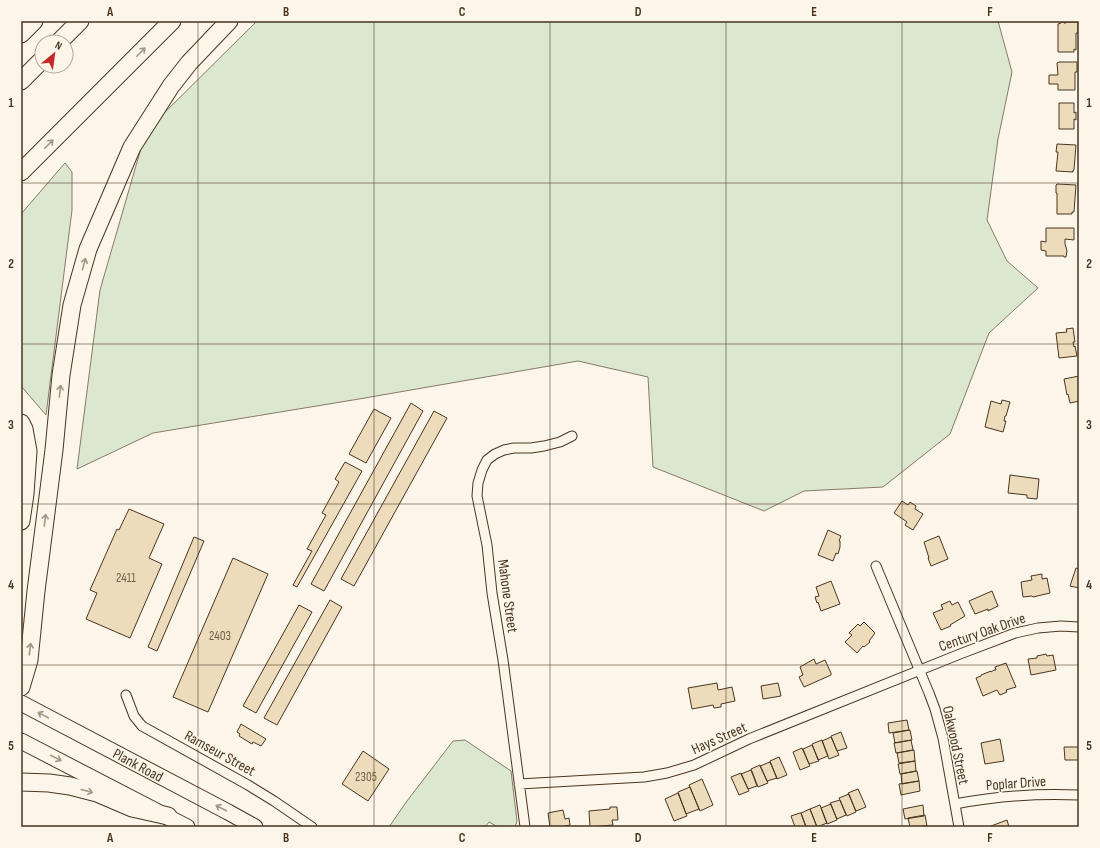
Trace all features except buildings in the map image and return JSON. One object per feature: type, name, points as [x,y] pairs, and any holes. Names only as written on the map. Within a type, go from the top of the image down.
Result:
[{"type":"highway","points":[[21,34],[34,21]]},
{"type":"highway","points":[[67,34],[80,21]]},
{"type":"highway","points":[[21,172],[172,21]]},
{"type":"highway","points":[[21,687],[29,660],[36,591],[54,450],[61,375],[72,305],[88,249],[132,146],[171,86],[189,63],[229,21]]},
{"type":"highway","points":[[21,81],[34,68]]},
{"type":"highway","points":[[21,423],[24,429],[28,451],[25,494],[21,521]]},
{"type":"highway","name":"Plank Road","points":[[21,703],[255,827]]},
{"type":"highway","name":"Plank Road","points":[[21,741],[187,827]]},
{"type":"highway","points":[[21,782],[70,786],[96,793],[132,808],[168,816]]},
{"type":"street","name":"Mahone Street","points":[[525,827],[503,660],[492,593],[488,545],[477,496],[478,483],[482,470],[488,460],[495,454],[514,448],[544,446],[560,442],[572,436]]},
{"type":"street","name":"Oakwood Street","points":[[876,566],[935,709],[959,827]]},
{"type":"street","name":"Century Oak Drive","points":[[920,670],[1015,633],[1038,628],[1061,626],[1079,627]]},
{"type":"street","name":"Hays Street","points":[[519,784],[644,777],[667,773],[694,765],[749,739],[920,670]]},
{"type":"street","name":"Ramseur Street","points":[[126,695],[134,716],[142,726],[248,785],[312,827]]},
{"type":"street","name":"Poplar Drive","points":[[955,804],[984,798],[1022,795],[1079,795]]},
{"type":"green space","points":[[257,21],[998,21],[1012,72],[998,139],[987,220],[1007,261],[1038,288],[989,333],[950,434],[883,487],[804,491],[764,511],[653,467],[648,377],[578,361],[153,433],[77,469],[100,290],[146,131]]},
{"type":"green space","points":[[65,163],[72,172],[72,210],[46,415],[21,386],[21,214]]},
{"type":"green space","points":[[465,740],[511,771],[517,821],[515,827],[498,827],[489,822],[485,827],[389,827],[453,741]]}]
